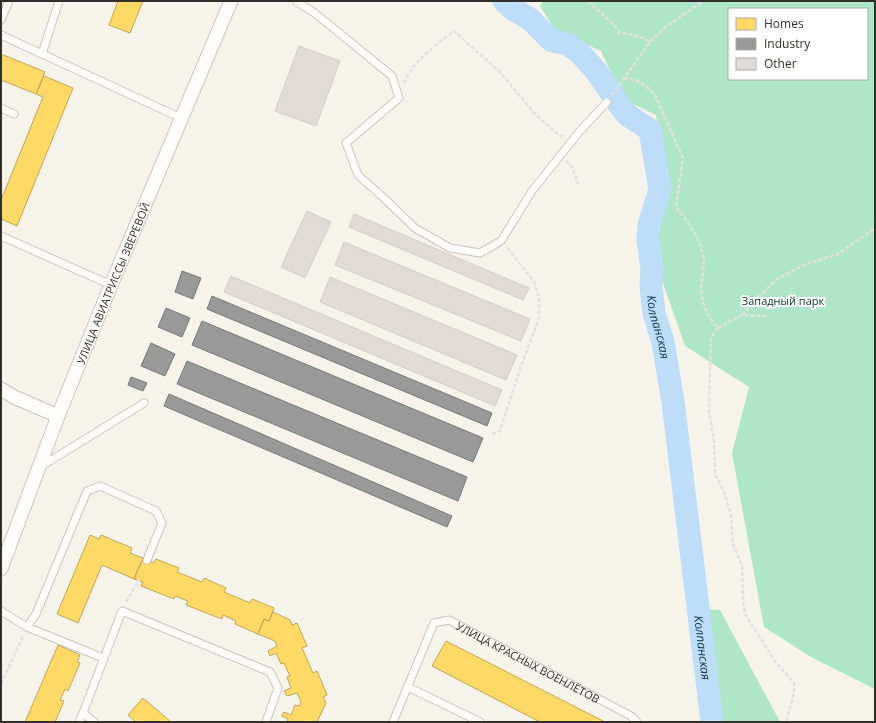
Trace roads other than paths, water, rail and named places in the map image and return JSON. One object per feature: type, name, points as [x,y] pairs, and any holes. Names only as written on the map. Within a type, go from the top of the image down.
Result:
[{"type":"street","name":"УЛИЦА АВИАТРИССЫ ЗВЕРЕВОЙ","points":[[1,569],[58,416],[110,285],[231,1]]},
{"type":"street","points":[[1,389],[14,397],[58,416]]},
{"type":"lane","points":[[1,20],[9,1]]},
{"type":"lane","points":[[42,54],[59,1]]},
{"type":"lane","points":[[296,1],[316,14],[392,76],[399,98],[346,143],[358,175],[415,228],[450,248],[480,253],[501,241],[532,191],[579,132],[607,102]]},
{"type":"lane","points":[[1,35],[181,118]]},
{"type":"lane","points":[[1,108],[14,114]]},
{"type":"lane","points":[[1,236],[110,285]]},
{"type":"lane","points":[[40,467],[144,402]]},
{"type":"lane","points":[[27,628],[36,614],[87,491],[100,486],[156,511],[162,523],[147,560]]},
{"type":"lane","points":[[1,611],[27,628],[103,658]]},
{"type":"lane","points":[[79,722],[122,611],[270,672],[278,688],[266,722]]},
{"type":"lane","name":"УЛИЦА КРАСНЫХ ВОЕНЛЁТОВ","points":[[393,722],[434,624],[449,620],[631,716],[638,722]]},
{"type":"lane","points":[[408,686],[480,722]]},
{"type":"lane","points":[[83,713],[94,722]]},
{"type":"waterway","name":"Колпанская","points":[[504,1],[514,10],[530,19],[552,41],[567,44],[579,52],[596,71],[623,110],[629,116],[650,130],[660,189],[649,225],[648,240],[652,269],[651,287],[654,313],[663,342],[673,402],[712,722]]},
{"type":"park label","name":"Западный парк","points":[[783,300]]}]
